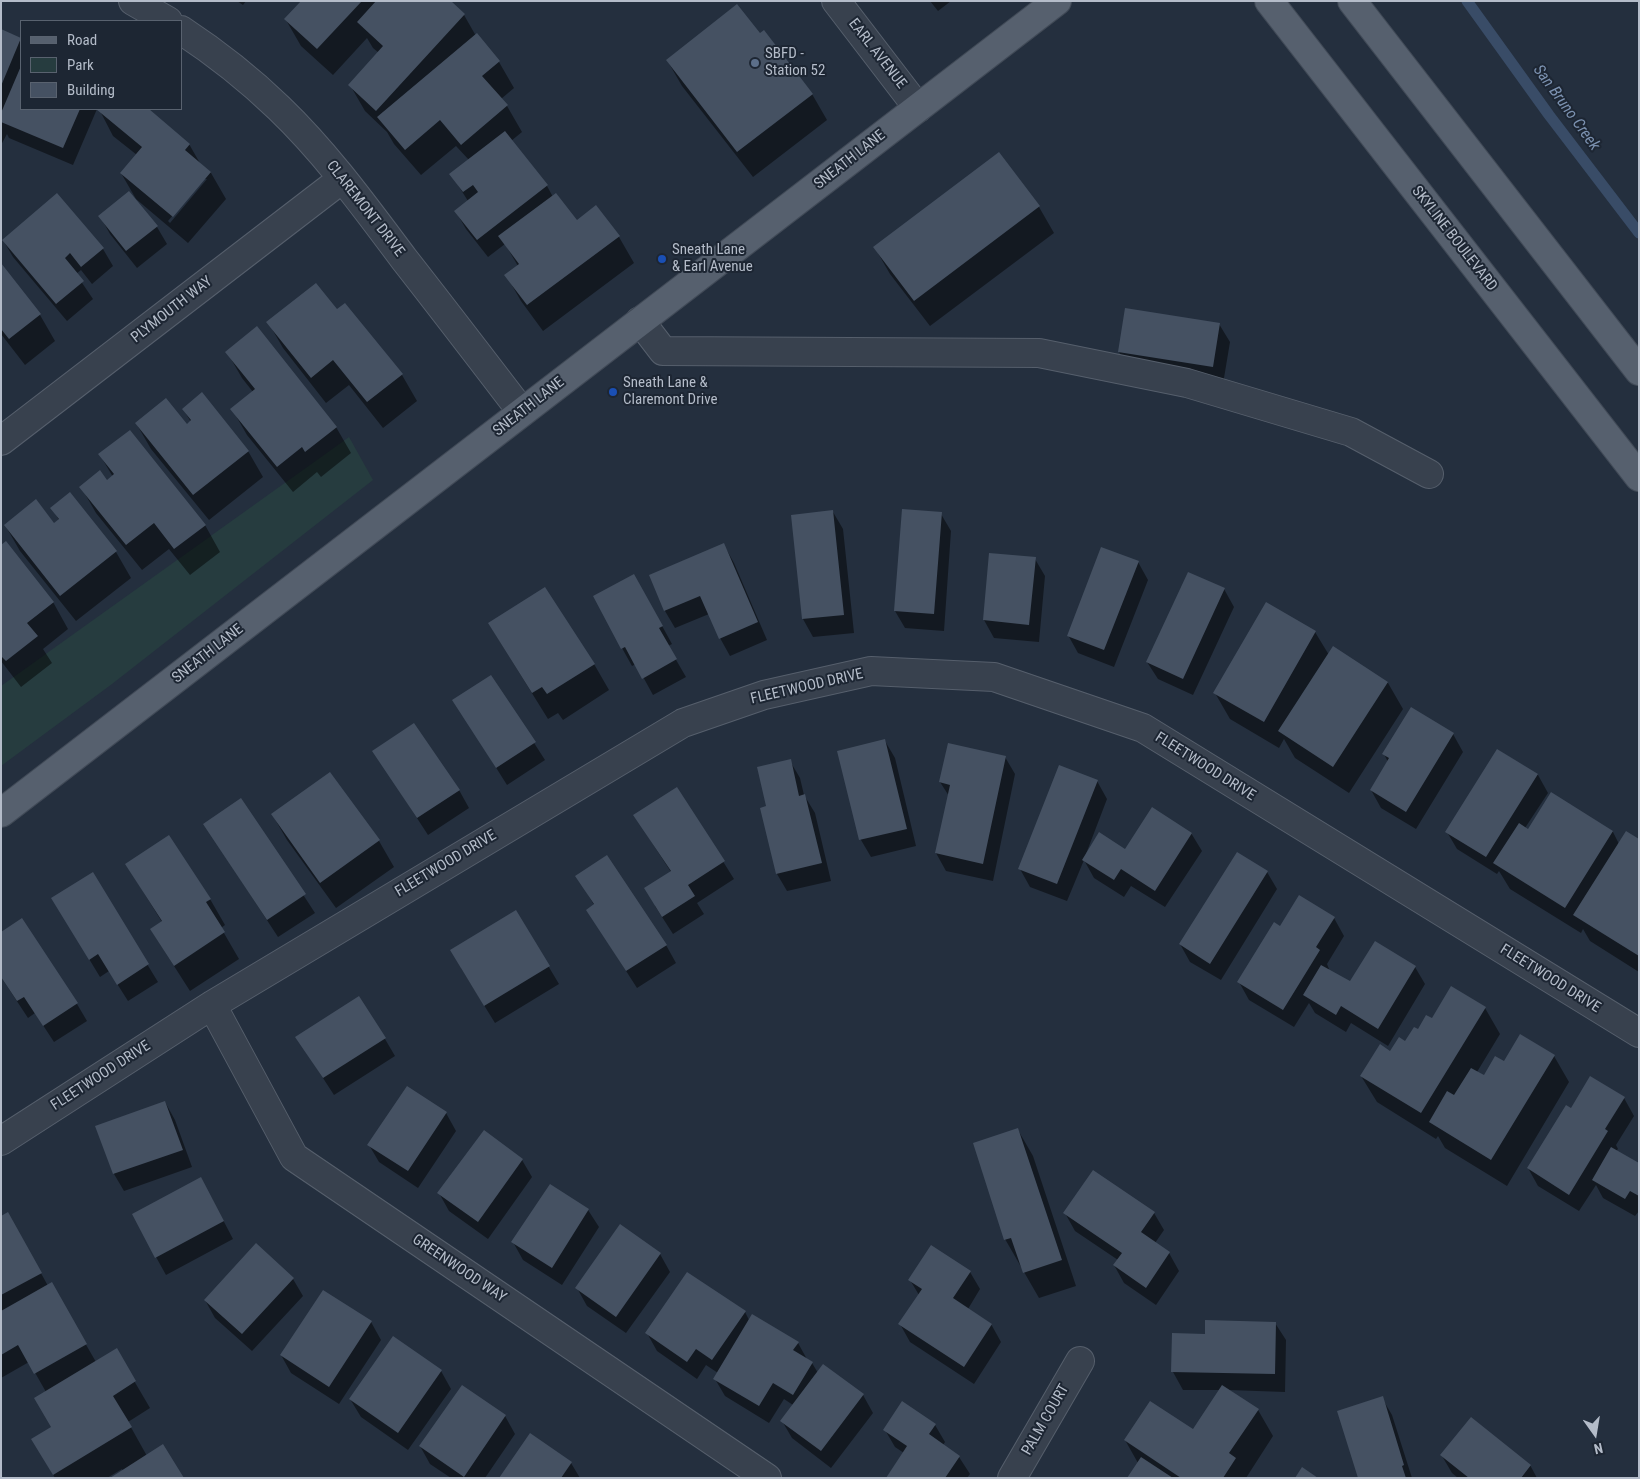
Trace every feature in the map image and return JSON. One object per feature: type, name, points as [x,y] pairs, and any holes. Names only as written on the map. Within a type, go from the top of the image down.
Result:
[{"type":"main road","name":"SNEATH LANE","points":[[1,813],[1057,1]]},
{"type":"main road","name":"SKYLINE BOULEVARD","points":[[1269,1],[1639,477]]},
{"type":"main road","points":[[1352,1],[1639,371]]},
{"type":"street","points":[[133,1],[166,20]]},
{"type":"street","name":"EARL AVENUE","points":[[836,1],[918,108]]},
{"type":"street","name":"CLAREMONT DRIVE","points":[[182,31],[231,66],[300,129],[342,179],[522,412]]},
{"type":"street","name":"PLYMOUTH WAY","points":[[1,441],[342,179]]},
{"type":"street","points":[[640,321],[663,351],[1039,353],[1187,384],[1351,432],[1429,474]]},
{"type":"street","name":"FLEETWOOD DRIVE","points":[[1,1141],[212,1004],[683,723],[764,695],[871,671],[994,677],[1143,728],[1639,1033]]},
{"type":"street","name":"GREENWOOD WAY","points":[[212,1004],[294,1157],[767,1478]]},
{"type":"street","name":"PALM COURT","points":[[1012,1478],[1080,1361]]},
{"type":"green space","points":[[349,437],[373,480],[112,684],[1,766],[1,686]]},
{"type":"building","points":[[301,1],[362,1],[317,49],[284,19]]},
{"type":"building","points":[[376,1],[451,1],[465,14],[376,111],[348,85],[383,46],[357,22]]},
{"type":"building","points":[[737,4],[760,33],[764,30],[813,94],[737,152],[666,60]]},
{"type":"building","points":[[1,29],[20,38],[20,40],[1,86]]},
{"type":"building","points":[[477,33],[500,61],[482,76],[508,105],[461,145],[440,120],[405,150],[377,117]]},
{"type":"building","points":[[20,68],[20,110],[80,110],[63,148],[1,122],[1,113]]},
{"type":"building","points":[[97,110],[150,110],[190,144],[185,150],[211,172],[173,217],[120,173],[142,147]]},
{"type":"building","points":[[505,131],[548,185],[477,240],[454,211],[478,192],[473,185],[463,192],[449,174]]},
{"type":"building","points":[[999,152],[1040,206],[914,301],[873,247]]},
{"type":"building","points":[[129,191],[158,226],[126,251],[98,216]]},
{"type":"building","points":[[57,193],[104,248],[81,267],[70,253],[65,258],[84,281],[56,304],[2,240]]},
{"type":"building","points":[[556,193],[577,220],[596,205],[620,236],[527,305],[504,275],[519,264],[498,236]]},
{"type":"building","points":[[1,263],[41,314],[9,339],[1,329]]},
{"type":"building","points":[[316,283],[337,309],[345,303],[403,374],[367,402],[333,360],[311,378],[266,322]]},
{"type":"building","points":[[1125,308],[1220,323],[1213,367],[1118,352]]},
{"type":"building","points":[[257,326],[337,427],[305,452],[302,447],[277,467],[230,409],[255,389],[225,352]]},
{"type":"building","points":[[202,392],[249,451],[193,495],[135,423],[166,398],[187,424],[191,420],[182,409]]},
{"type":"building","points":[[130,430],[206,525],[174,549],[154,523],[126,545],[79,487],[100,470],[107,480],[114,474],[98,454]]},
{"type":"building","points":[[70,492],[117,551],[60,596],[4,525],[36,499],[54,523],[59,519],[50,508]]},
{"type":"building","points":[[902,509],[942,512],[934,614],[894,611]]},
{"type":"building","points":[[833,510],[844,615],[802,619],[791,515]]},
{"type":"building","points":[[6,541],[54,602],[27,623],[38,636],[6,661],[1,656],[1,545]]},
{"type":"building","points":[[724,543],[758,622],[719,639],[700,596],[664,611],[649,575]]},
{"type":"building","points":[[1101,547],[1139,561],[1104,650],[1067,636]]},
{"type":"building","points":[[989,553],[1036,557],[1029,625],[983,620]]},
{"type":"building","points":[[1188,572],[1225,588],[1183,679],[1146,662]]},
{"type":"building","points":[[634,574],[663,626],[659,628],[677,659],[642,679],[625,647],[621,649],[593,596]]},
{"type":"building","points":[[545,587],[595,664],[547,694],[542,687],[532,693],[488,623]]},
{"type":"building","points":[[1266,602],[1316,631],[1264,722],[1213,693]]},
{"type":"building","points":[[1333,646],[1388,682],[1333,767],[1278,731]]},
{"type":"building","points":[[491,675],[536,742],[496,768],[452,700]]},
{"type":"building","points":[[1411,707],[1454,733],[1406,812],[1370,790],[1389,758],[1382,754]]},
{"type":"building","points":[[414,723],[460,790],[417,818],[372,751]]},
{"type":"building","points":[[885,739],[907,829],[859,840],[837,751]]},
{"type":"building","points":[[948,743],[1006,756],[983,864],[935,853],[950,785],[939,782]]},
{"type":"building","points":[[1497,749],[1538,774],[1486,857],[1445,832]]},
{"type":"building","points":[[791,759],[799,796],[805,794],[822,863],[776,874],[760,808],[766,806],[757,767]]},
{"type":"building","points":[[1059,765],[1098,780],[1057,884],[1018,869]]},
{"type":"building","points":[[330,772],[380,840],[320,883],[271,814]]},
{"type":"building","points":[[677,787],[725,861],[688,885],[695,896],[662,917],[644,888],[671,871],[633,815]]},
{"type":"building","points":[[1551,792],[1613,831],[1565,908],[1493,863],[1519,823],[1528,829]]},
{"type":"building","points":[[241,798],[306,894],[267,920],[203,824]]},
{"type":"building","points":[[1152,807],[1192,833],[1155,891],[1121,869],[1114,880],[1082,860],[1099,832],[1125,849]]},
{"type":"building","points":[[1626,831],[1639,839],[1639,956],[1573,915]]},
{"type":"building","points":[[169,835],[211,899],[206,902],[225,932],[174,966],[150,929],[162,921],[125,864]]},
{"type":"building","points":[[1237,852],[1268,871],[1210,964],[1179,944]]},
{"type":"building","points":[[607,855],[667,945],[626,971],[586,910],[594,904],[575,876]]},
{"type":"building","points":[[93,872],[149,964],[117,985],[98,954],[89,960],[51,898]]},
{"type":"building","points":[[1299,895],[1335,917],[1316,947],[1320,950],[1283,1010],[1237,982],[1274,922],[1280,926]]},
{"type":"building","points":[[516,910],[550,966],[484,1006],[450,950]]},
{"type":"building","points":[[22,918],[78,1003],[43,1026],[24,997],[17,1001],[1,977],[1,932]]},
{"type":"building","points":[[1375,941],[1416,966],[1378,1029],[1341,1006],[1336,1015],[1303,995],[1321,965],[1350,981]]},
{"type":"building","points":[[1451,986],[1486,1007],[1421,1113],[1360,1076],[1380,1044],[1390,1051],[1399,1037],[1405,1041],[1414,1027],[1418,1029],[1426,1015],[1432,1018]]},
{"type":"building","points":[[359,996],[386,1038],[323,1078],[295,1037]]},
{"type":"building","points":[[1520,1034],[1555,1055],[1491,1160],[1429,1122],[1447,1091],[1454,1095],[1471,1068],[1484,1075],[1495,1056],[1504,1061]]},
{"type":"building","points":[[1590,1076],[1625,1097],[1605,1129],[1608,1131],[1569,1195],[1527,1168],[1566,1105],[1571,1108]]},
{"type":"building","points":[[407,1086],[447,1112],[408,1171],[367,1145]]},
{"type":"building","points":[[165,1101],[183,1150],[113,1174],[95,1126]]},
{"type":"building","points":[[1018,1128],[1062,1260],[1023,1273],[1011,1238],[1004,1240],[973,1143]]},
{"type":"building","points":[[484,1130],[523,1159],[478,1222],[437,1193]]},
{"type":"building","points":[[1611,1147],[1639,1163],[1639,1196],[1630,1191],[1625,1199],[1592,1180]]},
{"type":"building","points":[[1093,1170],[1155,1212],[1141,1232],[1170,1252],[1146,1288],[1113,1265],[1122,1253],[1063,1213]]},
{"type":"building","points":[[201,1177],[224,1221],[155,1258],[132,1214]]},
{"type":"building","points":[[550,1184],[589,1209],[552,1268],[511,1242]]},
{"type":"building","points":[[8,1212],[42,1273],[1,1295],[1,1216]]},
{"type":"building","points":[[620,1224],[661,1253],[616,1317],[575,1288]]},
{"type":"building","points":[[256,1243],[294,1278],[242,1334],[204,1300]]},
{"type":"building","points":[[931,1245],[971,1271],[953,1298],[992,1324],[964,1367],[898,1324],[922,1289],[908,1280]]},
{"type":"building","points":[[687,1272],[746,1311],[712,1360],[696,1349],[687,1362],[645,1333]]},
{"type":"building","points":[[52,1282],[87,1344],[34,1374],[18,1345],[1,1355],[1,1311]]},
{"type":"building","points":[[323,1290],[372,1321],[329,1387],[280,1355]]},
{"type":"building","points":[[752,1314],[799,1342],[793,1350],[813,1362],[793,1395],[773,1383],[759,1406],[713,1379]]},
{"type":"building","points":[[1205,1320],[1276,1322],[1275,1374],[1171,1372],[1172,1333],[1205,1334]]},
{"type":"building","points":[[393,1336],[442,1370],[398,1433],[349,1399]]},
{"type":"building","points":[[117,1348],[136,1381],[113,1396],[132,1427],[53,1475],[31,1439],[51,1427],[34,1398]]},
{"type":"building","points":[[823,1364],[864,1394],[821,1451],[780,1421]]},
{"type":"building","points":[[462,1385],[506,1415],[464,1477],[419,1446]]},
{"type":"building","points":[[1222,1385],[1259,1409],[1229,1453],[1236,1458],[1223,1478],[1181,1478],[1124,1440],[1150,1401],[1193,1429]]},
{"type":"building","points":[[1383,1396],[1404,1465],[1402,1466],[1406,1478],[1358,1478],[1337,1411]]},
{"type":"building","points":[[902,1401],[936,1424],[929,1434],[960,1456],[945,1478],[886,1478],[907,1446],[883,1430]]},
{"type":"building","points":[[1471,1417],[1531,1465],[1521,1478],[1469,1478],[1440,1455]]},
{"type":"building","points":[[530,1433],[572,1462],[561,1478],[499,1478]]},
{"type":"building","points":[[163,1444],[184,1478],[110,1478]]},
{"type":"building","points":[[1141,1457],[1173,1478],[1127,1478]]},
{"type":"building","points":[[1302,1467],[1318,1478],[1295,1478]]},
{"type":"waterway","name":"San Bruno Creek","points":[[1467,1],[1549,115],[1639,233]]},
{"type":"place","name":"SBFD - Station 52","points":[[755,63]]},
{"type":"place","name":"Sneath Lane & Earl Avenue","points":[[662,259]]},
{"type":"place","name":"Sneath Lane & Claremont Drive","points":[[613,392]]}]
